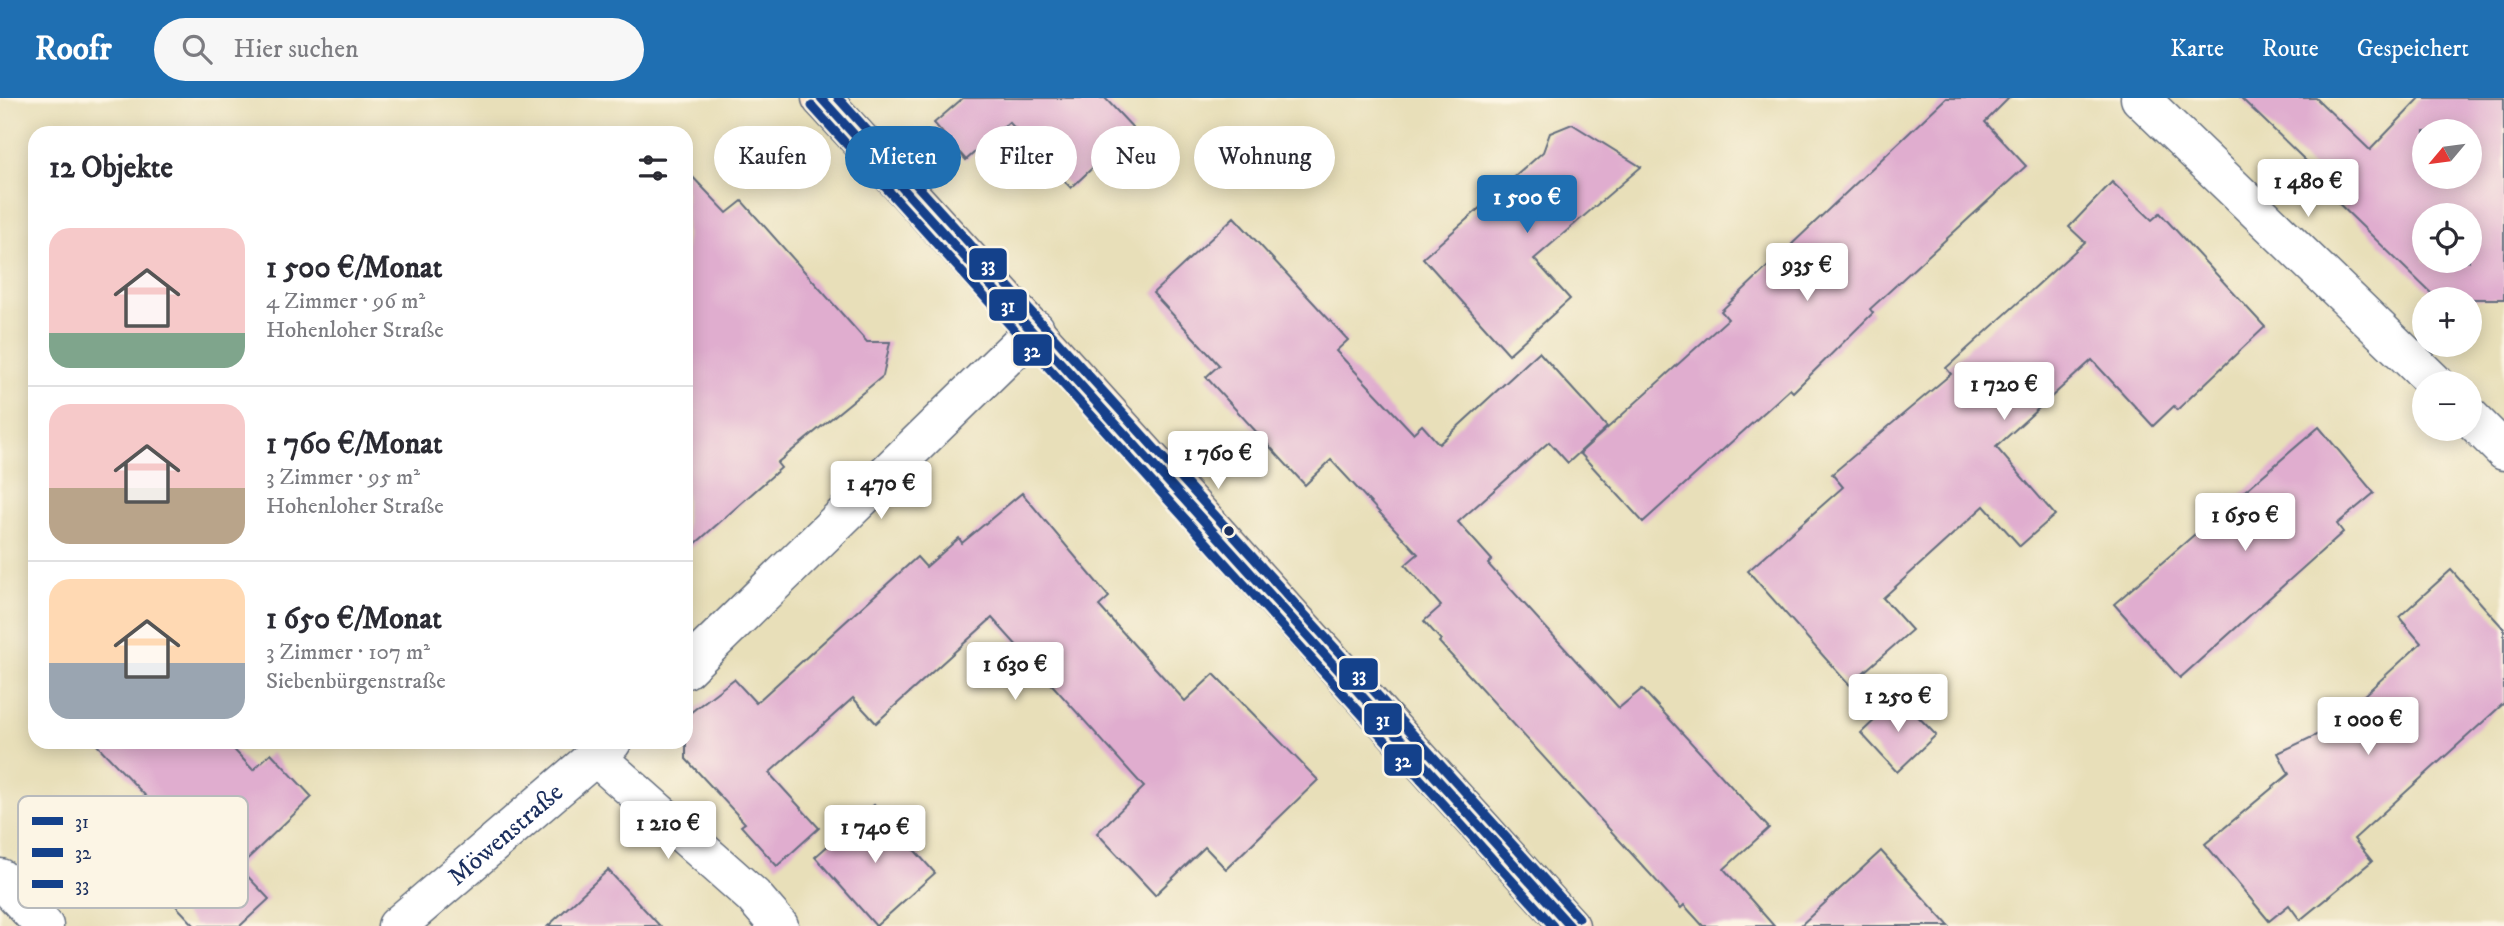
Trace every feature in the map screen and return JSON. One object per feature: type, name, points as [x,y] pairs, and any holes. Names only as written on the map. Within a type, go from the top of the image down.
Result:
[{"type":"street","points":[[821,98],[1035,329],[1116,424],[1570,926]]},
{"type":"street","points":[[2140,98],[2423,371]]},
{"type":"street","points":[[693,662],[1035,329]]},
{"type":"street","points":[[604,750],[753,896],[779,926]]},
{"type":"street","name":"Möwenstraße","points":[[397,926],[604,750]]},
{"type":"street","points":[[0,878],[18,898]]},
{"type":"street","points":[[28,908],[44,926]]},
{"type":"building","points":[[963,98],[1105,98],[1131,126],[1091,126],[1091,169],[1077,182],[1077,126],[1013,126],[1009,122],[1004,126],[975,126],[975,152],[966,160],[961,154],[961,126],[937,126],[934,123]]},
{"type":"building","points":[[1946,98],[2009,98],[1985,122],[2026,166],[1870,309],[1873,313],[1793,392],[1790,389],[1643,522],[1580,453],[1728,319],[1721,311],[1781,254],[1826,283],[1792,244]]},
{"type":"building","points":[[2241,98],[2316,98],[2370,150],[2420,98],[2504,98],[2504,299],[2482,299],[2482,287],[2425,287],[2328,193],[2334,188]]},
{"type":"building","points":[[1572,124],[1641,167],[1534,259],[1570,299],[1509,354],[1423,258],[1543,152],[1550,133]]},
{"type":"building","points":[[693,177],[727,213],[742,201],[867,342],[890,342],[883,376],[777,463],[781,468],[693,546]]},
{"type":"building","points":[[2112,182],[2152,220],[2160,213],[2265,327],[2177,410],[2174,406],[2153,426],[2092,360],[1996,447],[2055,515],[2020,546],[1984,506],[1883,598],[1912,630],[1849,685],[1748,571],[1843,487],[1832,474],[1951,374],[1946,368],[2085,242],[2069,227]]},
{"type":"building","points":[[1234,217],[1348,340],[1336,351],[1413,433],[1422,425],[1439,444],[1539,352],[1607,427],[1568,463],[1549,442],[1458,522],[1492,560],[1488,564],[1619,708],[1642,689],[1769,828],[1724,869],[1774,926],[1703,926],[1684,905],[1681,908],[1439,642],[1441,640],[1424,621],[1441,606],[1405,565],[1418,554],[1331,460],[1305,485],[1206,377],[1219,365],[1153,293]]},
{"type":"building","points":[[2319,427],[2374,493],[2337,524],[2343,532],[2180,678],[2114,604]]},
{"type":"building","points":[[1022,493],[1109,597],[1099,606],[1185,701],[1214,674],[1318,780],[1226,869],[1205,847],[1155,895],[1097,833],[1144,787],[992,618],[876,723],[853,698],[769,773],[819,828],[777,866],[741,826],[745,823],[686,759],[686,749],[693,749],[693,711],[734,679],[756,703],[917,557],[926,567],[959,538],[962,543]]},
{"type":"building","points":[[2451,570],[2504,629],[2504,703],[2354,839],[2372,861],[2300,920],[2289,905],[2269,921],[2205,844],[2289,774],[2278,753],[2325,731],[2421,643],[2399,617]]},
{"type":"building","points":[[1899,697],[1936,735],[1897,772],[1861,733]]},
{"type":"building","points":[[101,749],[234,749],[253,770],[271,753],[312,797],[248,858],[248,796],[146,796]]},
{"type":"building","points":[[874,805],[935,873],[876,926],[815,857]]},
{"type":"building","points":[[1881,851],[1949,926],[1800,926]]},
{"type":"building","points":[[608,870],[660,926],[548,926]]},
{"type":"building","points":[[248,877],[269,899],[240,926],[195,926],[178,908],[248,908]]},
{"type":"transit line","name":"31","points":[[821,98],[1570,926]]},
{"type":"transit line","name":"33","points":[[838,98],[1579,918]]},
{"type":"transit line","name":"32","points":[[812,106],[1553,926]]}]
